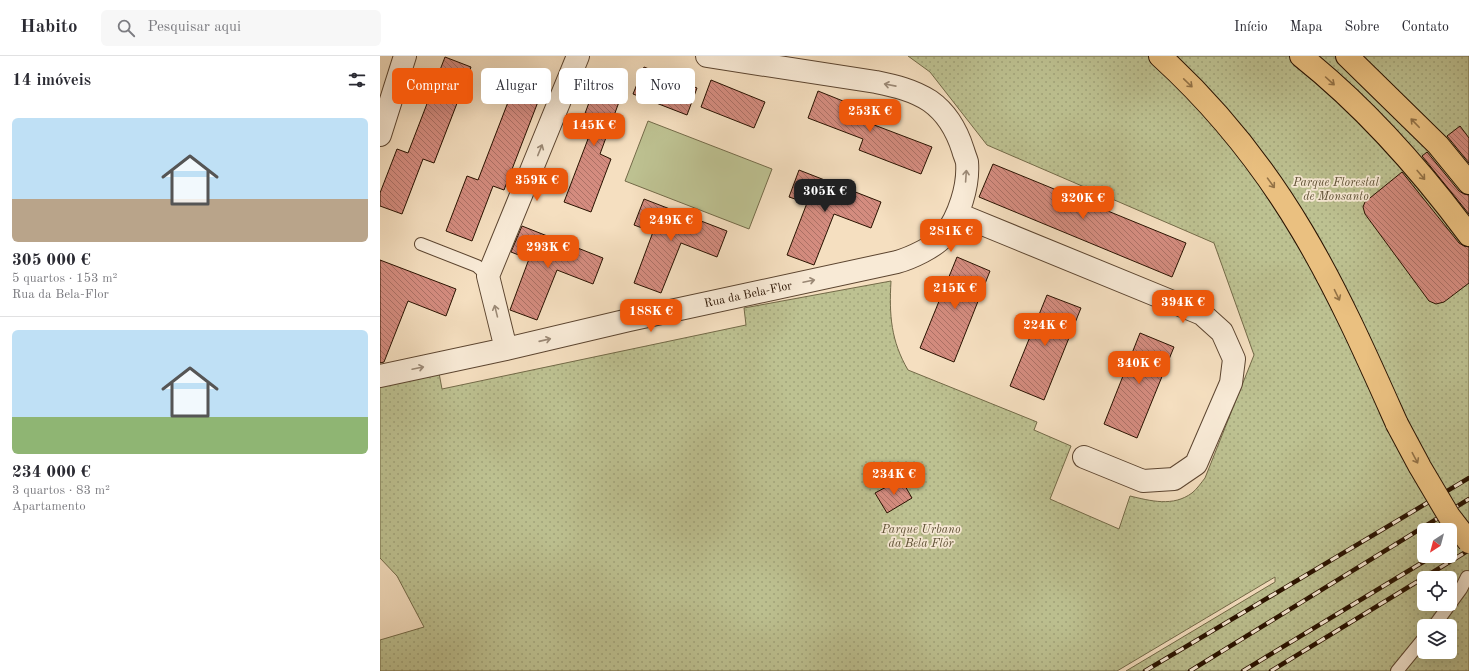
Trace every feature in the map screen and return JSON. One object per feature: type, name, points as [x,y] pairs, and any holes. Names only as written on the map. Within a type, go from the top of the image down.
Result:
[{"type":"highway","points":[[1160,56],[1201,95],[1230,129],[1278,194],[1298,225],[1328,277],[1397,424],[1420,467],[1449,516],[1469,542]]},
{"type":"highway","points":[[1301,56],[1377,125],[1439,196],[1469,235]]},
{"type":"highway","points":[[1348,56],[1438,145],[1469,183]]},
{"type":"street","points":[[380,135],[405,56]]},
{"type":"street","points":[[506,349],[488,276],[578,56]]},
{"type":"street","name":"Rua da Bela-Flor","points":[[380,376],[897,262],[921,253],[944,237],[958,214],[965,189],[967,161],[959,136],[947,117],[930,101],[903,87],[707,56]]},
{"type":"street","points":[[958,214],[1202,314],[1222,332],[1234,359],[1231,383],[1196,464],[1174,479],[1143,481],[1084,457]]},
{"type":"lane","points":[[421,244],[477,266],[488,276]]},
{"type":"lane","points":[[1439,619],[1461,590],[1467,578]]},
{"type":"lane","points":[[1397,671],[1417,647]]},
{"type":"green space","name":"Parque Urbano da Bela Flôr","points":[[908,56],[1469,56],[1469,671],[1126,671],[1275,582],[1275,577],[1117,671],[380,671],[380,640],[424,627],[397,576],[380,558],[380,386],[439,373],[442,389],[746,325],[744,308],[891,281],[890,305],[892,327],[898,349],[908,370],[1037,422],[1034,430],[1071,446],[1050,499],[1119,529],[1130,496],[1162,502],[1177,500],[1196,490],[1205,478],[1254,355],[1214,243],[987,145],[930,72]]},
{"type":"green space","points":[[648,121],[772,169],[749,229],[625,181]]},
{"type":"building","points":[[445,57],[471,67],[471,68],[441,68]]},
{"type":"building","points":[[711,80],[765,102],[754,128],[701,107]]},
{"type":"building","points":[[636,87],[636,95],[633,94]]},
{"type":"building","points":[[818,91],[873,113],[869,123],[932,147],[921,174],[859,150],[863,139],[808,118]]},
{"type":"building","points":[[427,104],[457,104],[434,163],[423,159],[402,214],[380,206],[380,193],[397,149],[408,153]]},
{"type":"building","points":[[507,104],[537,104],[504,190],[493,186],[472,241],[446,231],[467,176],[478,180]]},
{"type":"building","points":[[588,104],[618,104],[600,154],[611,159],[591,212],[564,202],[588,139],[577,135]]},
{"type":"building","points":[[659,104],[691,104],[687,115]]},
{"type":"building","points":[[1460,126],[1469,138],[1469,163],[1447,136]]},
{"type":"building","points":[[1427,152],[1459,191],[1469,195],[1469,214],[1422,156]]},
{"type":"building","points":[[993,164],[1186,243],[1172,277],[979,197]]},
{"type":"building","points":[[799,170],[881,202],[871,228],[834,214],[814,265],[787,255],[807,203],[789,197]]},
{"type":"building","points":[[1402,172],[1459,243],[1469,247],[1469,283],[1444,302],[1436,304],[1429,301],[1365,214],[1363,207],[1365,202]]},
{"type":"building","points":[[644,199],[727,231],[717,257],[681,243],[661,293],[634,283],[653,232],[634,225]]},
{"type":"building","points":[[522,226],[603,258],[593,284],[557,270],[537,320],[510,310],[529,259],[511,252]]},
{"type":"building","points":[[957,257],[990,271],[954,362],[920,348]]},
{"type":"building","points":[[380,260],[456,289],[446,316],[408,301],[384,362],[380,363]]},
{"type":"building","points":[[1047,295],[1081,308],[1044,400],[1010,386]]},
{"type":"building","points":[[1140,333],[1174,347],[1137,438],[1104,424]]},
{"type":"building","points":[[901,479],[912,498],[887,513],[875,493]]},
{"type":"railway","points":[[1145,671],[1469,478]]},
{"type":"railway","points":[[1190,671],[1469,499]]},
{"type":"railway","points":[[1457,542],[1469,534]]},
{"type":"railway","points":[[1271,671],[1469,550]]},
{"type":"railway","points":[[1243,671],[1421,563]]},
{"type":"park label","name":"Parque Florestal de Monsanto","points":[[1336,189]]}]
